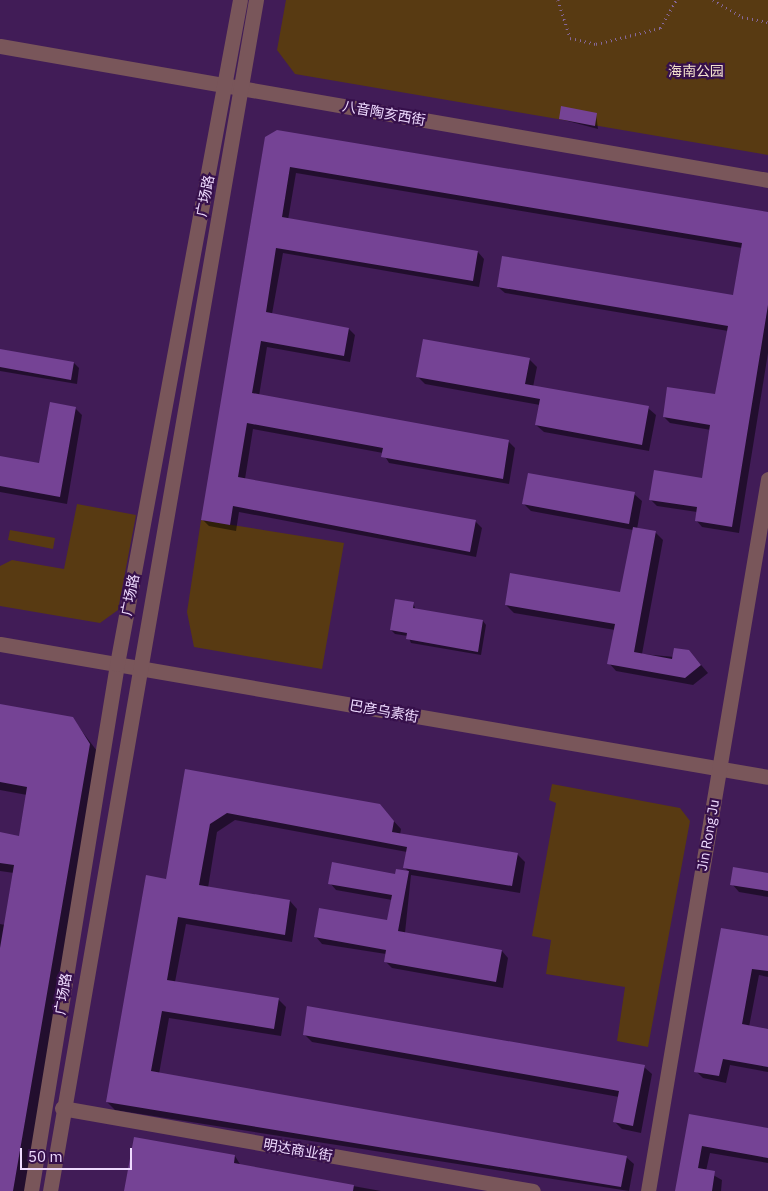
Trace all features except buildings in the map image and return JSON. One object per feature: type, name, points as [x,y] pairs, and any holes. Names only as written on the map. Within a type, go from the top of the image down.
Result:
[{"type":"street","name":"广场路","points":[[31,1191],[117,668],[226,85],[240,0]]},
{"type":"street","name":"广场路","points":[[50,1191],[62,1108],[256,0]]},
{"type":"street","name":"八音陶亥西街","points":[[0,46],[768,180]]},
{"type":"street","name":"Jin Rong Ju","points":[[648,1191],[768,479]]},
{"type":"street","name":"巴彦乌素街","points":[[0,644],[138,672],[718,772],[768,777]]},
{"type":"street","name":"巴彦乌素街","points":[[0,652],[117,668]]},
{"type":"street","name":"巴彦乌素街","points":[[718,772],[768,785]]},
{"type":"street","name":"明达商业街","points":[[62,1108],[533,1191]]},
{"type":"path","points":[[558,0],[570,38],[596,44],[660,28],[676,0]]},
{"type":"path","points":[[713,0],[742,17],[768,22]]},
{"type":"green space","name":"海南公园","points":[[286,0],[768,0],[768,155],[295,74],[277,50]]},
{"type":"green space","points":[[77,504],[136,515],[118,610],[100,623],[0,606],[0,566],[12,560],[64,569]]},
{"type":"green space","points":[[201,520],[344,543],[322,669],[194,647],[187,612]]},
{"type":"green space","points":[[10,530],[55,538],[53,549],[8,540]]},
{"type":"green space","points":[[552,784],[680,808],[690,821],[648,1047],[617,1041],[625,987],[546,974],[551,940],[532,936],[556,803],[549,800]]}]
